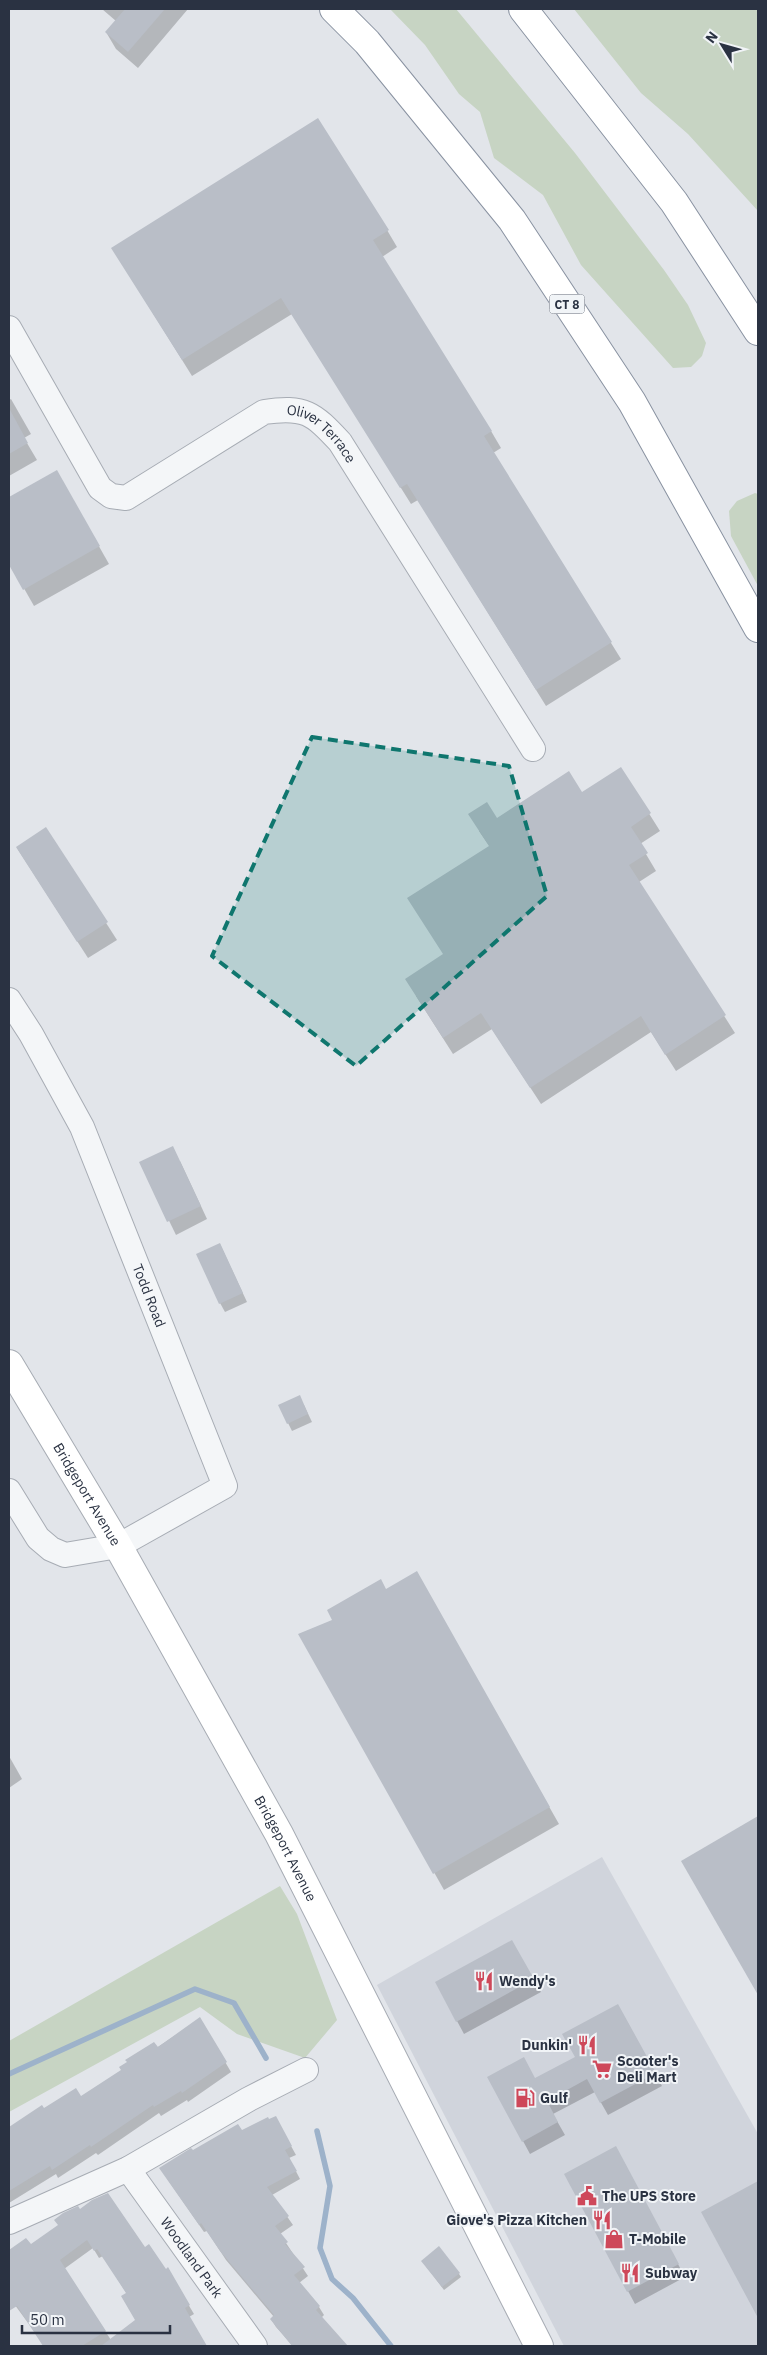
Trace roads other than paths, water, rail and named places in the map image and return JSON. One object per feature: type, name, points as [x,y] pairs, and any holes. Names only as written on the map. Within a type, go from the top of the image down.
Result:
[{"type":"main road","name":"CT 8","points":[[334,9],[367,42],[512,220],[632,402],[758,628]]},
{"type":"main road","points":[[523,9],[674,202],[758,331]]},
{"type":"main road","name":"Bridgeport Avenue","points":[[9,1364],[118,1546],[279,1834],[539,2346]]},
{"type":"street","name":"Oliver Terrace","points":[[9,328],[100,488],[111,496],[126,498],[264,412],[289,409],[317,418],[340,442],[533,749]]},
{"type":"street","name":"Todd Road","points":[[9,1000],[31,1034],[82,1127],[225,1486],[118,1546]]},
{"type":"street","points":[[9,1491],[38,1538],[51,1549],[65,1555],[118,1546]]},
{"type":"street","points":[[9,2222],[128,2170],[249,2099],[306,2070]]},
{"type":"street","name":"Woodland Park","points":[[128,2170],[254,2346]]},
{"type":"waterway","points":[[9,2074],[195,1989],[234,2003],[266,2058]]},
{"type":"waterway","points":[[317,2131],[330,2186],[320,2248],[332,2279],[353,2298],[391,2346]]},
{"type":"place","name":"Wendy's","points":[[484,1981]]},
{"type":"place","name":"Dunkin'","points":[[587,2045]]},
{"type":"place","name":"Scooter's Deli Mart","points":[[602,2069]]},
{"type":"place","name":"Gulf","points":[[525,2098]]},
{"type":"place","name":"The UPS Store","points":[[587,2196]]},
{"type":"place","name":"Giove's Pizza Kitchen","points":[[602,2220]]},
{"type":"place","name":"T-Mobile","points":[[614,2239]]},
{"type":"place","name":"Subway","points":[[630,2273]]}]
